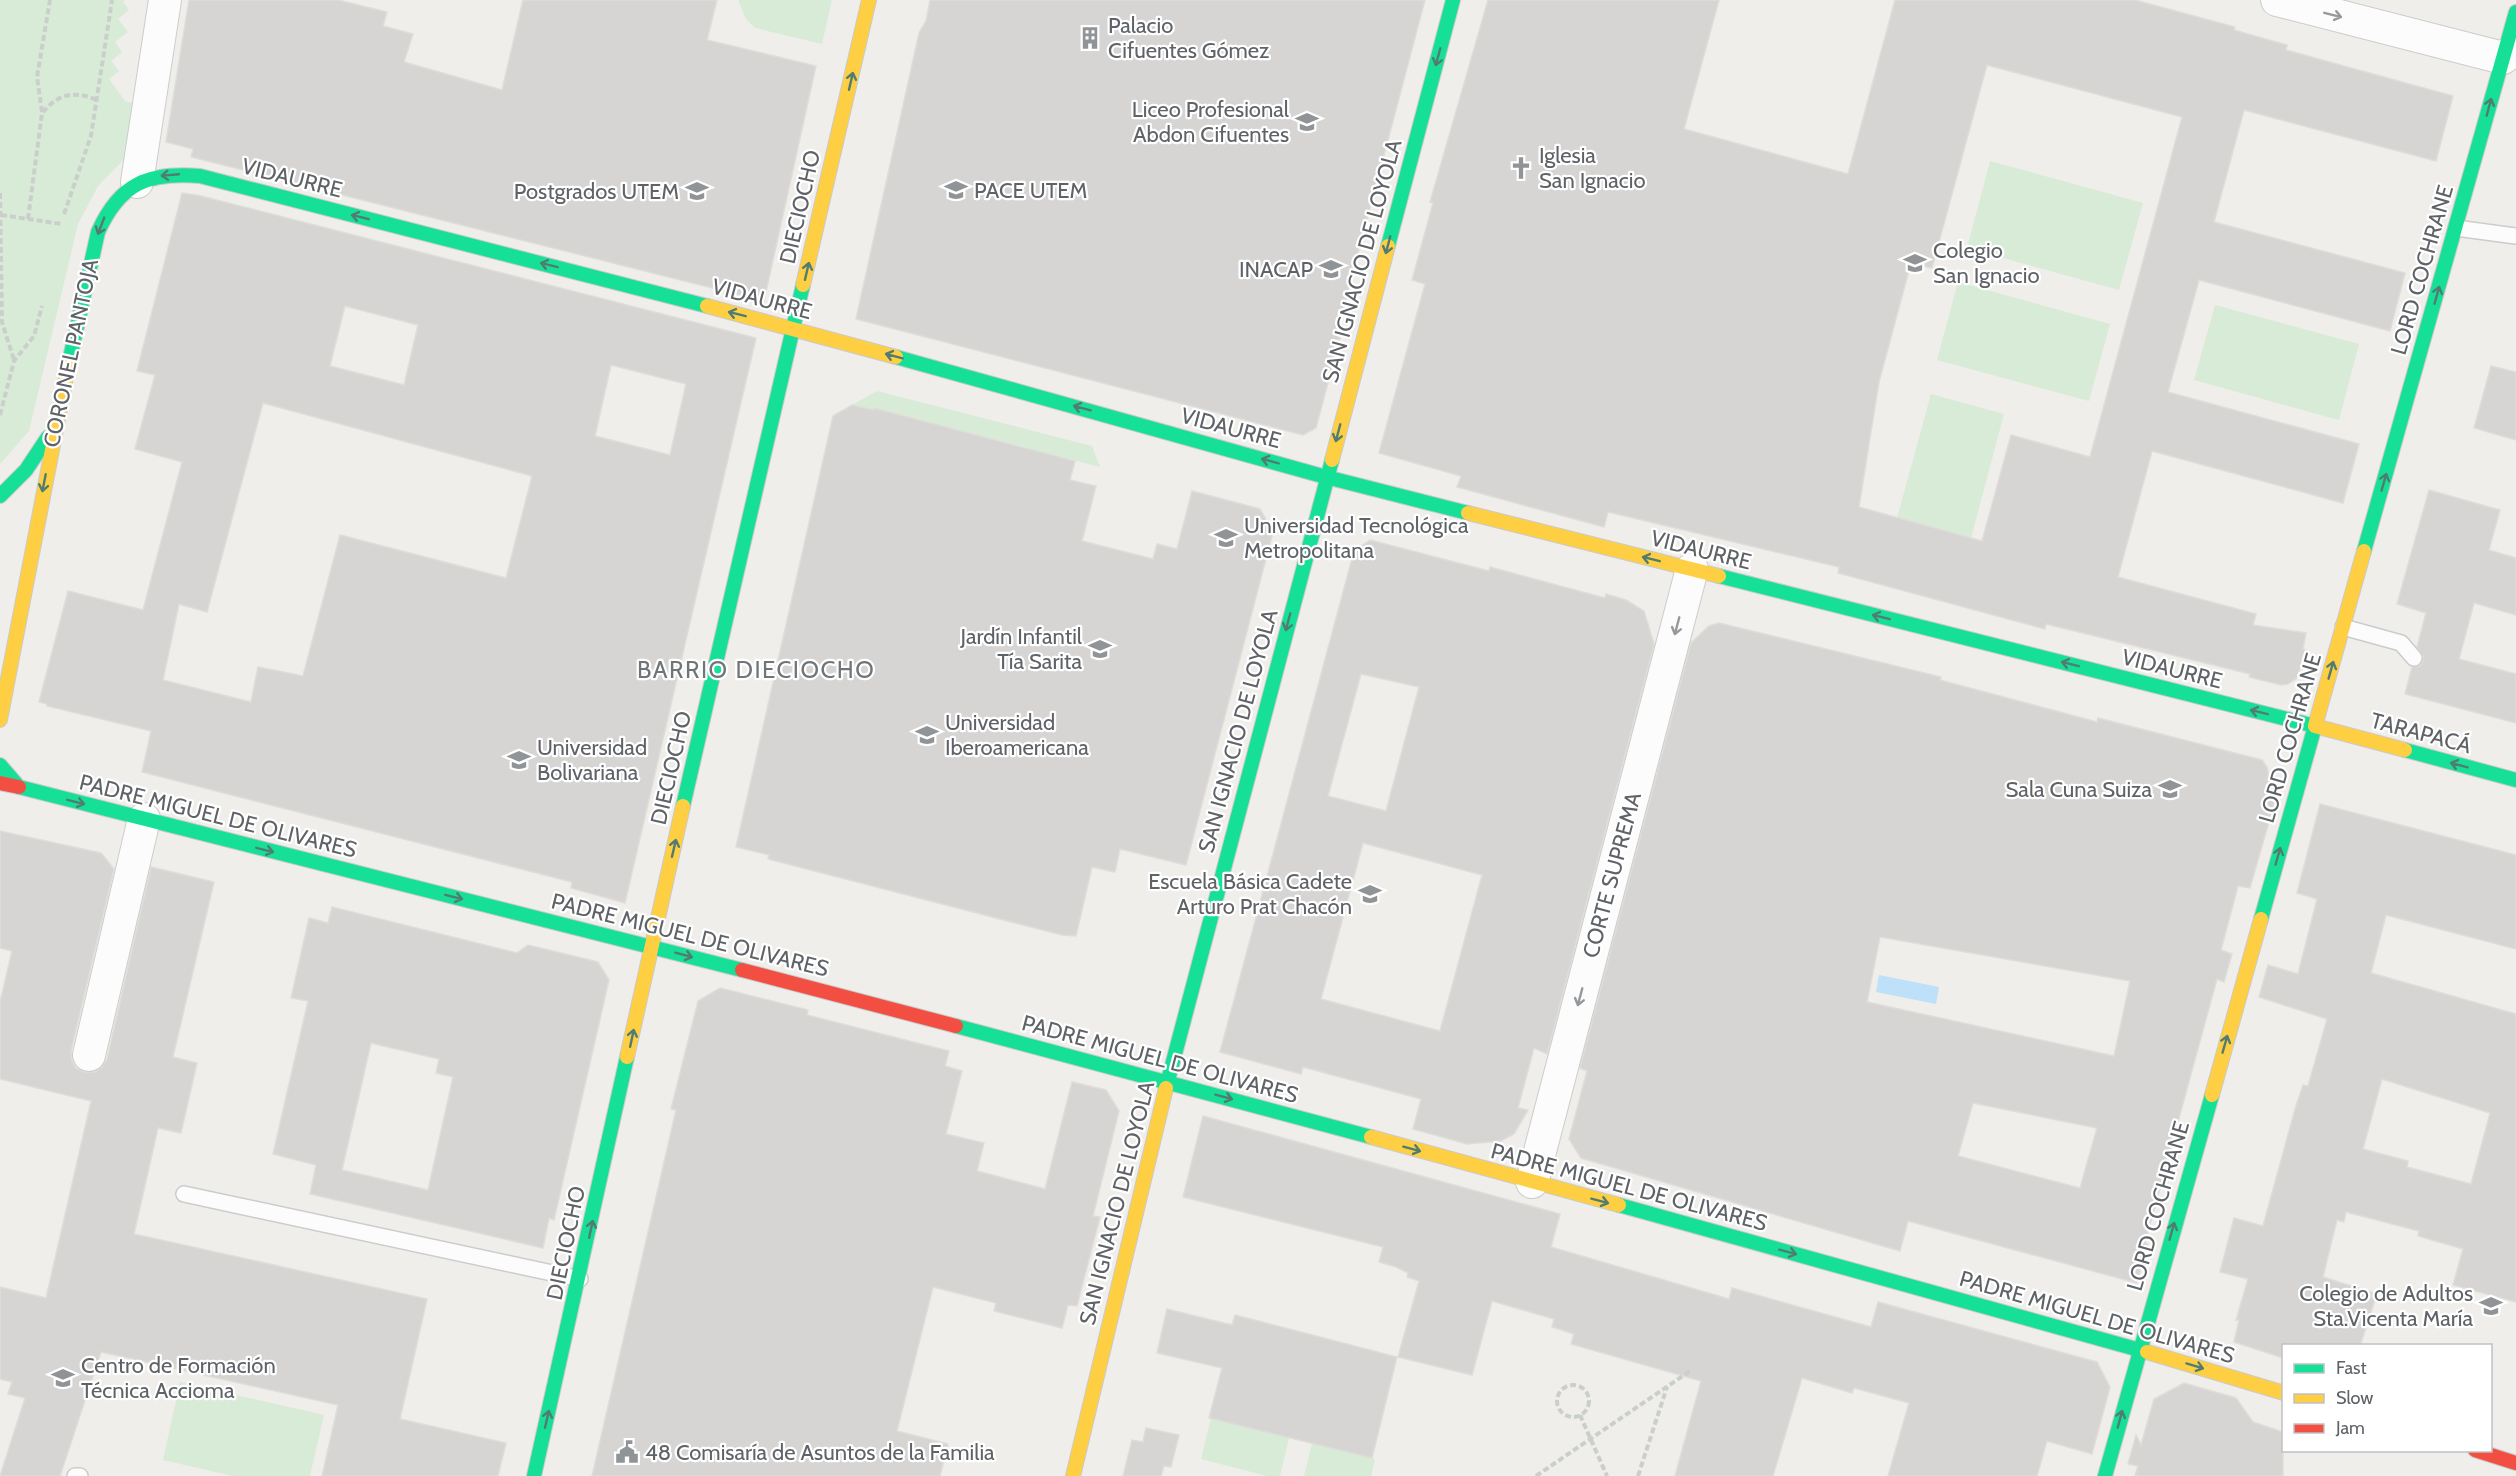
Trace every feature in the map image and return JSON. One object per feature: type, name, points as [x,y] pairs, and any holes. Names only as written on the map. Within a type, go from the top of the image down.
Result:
[{"type":"main road","name":"DIECIOCHO","points":[[534,1476],[580,1279],[651,946],[869,0]]},
{"type":"main road","name":"SAN IGNACIO DE LOYOLA","points":[[1072,1476],[1168,1081],[1454,0]]},
{"type":"main road","name":"LORD COCHRANE","points":[[2105,1476],[2456,228],[2509,53],[2516,12]]},
{"type":"main road","name":"VIDAURRE","points":[[137,182],[165,174],[200,176],[794,328],[1326,477],[2315,726]]},
{"type":"main road","name":"CORONEL PANTOJA","points":[[0,720],[55,425],[98,232],[112,205],[137,182]]},
{"type":"main road","points":[[0,496],[26,470],[55,425]]},
{"type":"main road","name":"TARAPACÁ","points":[[2315,726],[2516,780]]},
{"type":"main road","points":[[0,765],[19,787]]},
{"type":"main road","name":"PADRE MIGUEL DE OLIVARES","points":[[0,783],[651,946],[1168,1081],[2139,1349],[2282,1393]]},
{"type":"main road","points":[[2481,1452],[2516,1463]]},
{"type":"street","points":[[137,182],[165,0]]},
{"type":"street","points":[[2277,0],[2509,53]]},
{"type":"street","name":"CORTE SUPREMA","points":[[1532,1182],[1692,569]]},
{"type":"street","points":[[89,1055],[144,819]]},
{"type":"lane","points":[[2456,228],[2516,236]]},
{"type":"lane","points":[[2343,627],[2401,644],[2414,658]]},
{"type":"lane","points":[[183,1194],[580,1279]]},
{"type":"lane","points":[[75,1476],[80,1476]]},
{"type":"path","points":[[28,219],[42,113],[37,77],[50,0]]},
{"type":"path","points":[[59,234],[91,136],[112,0]]},
{"type":"path","points":[[42,113],[61,96],[85,95],[97,100]]},
{"type":"path","points":[[0,193],[2,322],[14,361]]},
{"type":"path","points":[[1,215],[62,224]]},
{"type":"path","points":[[0,415],[14,361],[33,336],[44,296]]},
{"type":"path","points":[[1536,1476],[1690,1371]]},
{"type":"path","points":[[1571,1384],[1586,1390],[1589,1398],[1588,1407],[1580,1415],[1574,1418],[1565,1416],[1558,1409],[1556,1401],[1563,1387],[1571,1384]]},
{"type":"path","points":[[1638,1476],[1667,1386]]},
{"type":"path","points":[[1580,1415],[1607,1476]]},
{"type":"green space","points":[[0,0],[125,0],[123,2],[129,10],[118,19],[128,32],[115,42],[122,52],[111,61],[119,71],[109,79],[125,101],[138,104],[131,152],[98,186],[78,224],[29,431],[0,464]]},
{"type":"green space","points":[[738,0],[832,0],[822,44],[755,28],[746,19]]},
{"type":"green space","points":[[1990,161],[2143,203],[2119,290],[1967,248]]},
{"type":"green space","points":[[1958,282],[2110,324],[2089,401],[1937,360]]},
{"type":"green space","points":[[2215,305],[2359,344],[2339,420],[2194,380]]},
{"type":"green space","points":[[877,391],[1092,446],[1100,467],[1050,454],[1049,457],[1029,448],[875,408],[874,410],[852,405]]},
{"type":"green space","points":[[1931,394],[2004,414],[1971,538],[1897,518]]},
{"type":"green space","points":[[180,1382],[324,1415],[310,1476],[233,1476],[163,1460]]},
{"type":"green space","points":[[1211,1418],[1289,1438],[1280,1476],[1267,1476],[1201,1459]]},
{"type":"green space","points":[[1312,1443],[1375,1459],[1371,1476],[1304,1476]]},
{"type":"water","points":[[1879,975],[1939,987],[1936,1004],[1876,992]]},
{"type":"building","points":[[189,0],[338,0],[387,12],[383,26],[413,34],[404,62],[502,90],[523,0],[717,0],[707,40],[816,66],[764,301],[191,157],[193,149],[166,142]]},
{"type":"building","points":[[930,0],[1425,0],[1337,333],[1341,334],[1316,428],[1303,435],[856,319],[919,33],[926,21]]},
{"type":"building","name":"Colegio San Ignacio","points":[[1488,0],[1719,0],[1684,129],[1848,174],[1895,0],[2135,0],[2235,27],[2234,30],[2287,45],[2286,50],[2453,96],[2436,161],[2244,110],[2214,222],[2405,273],[2390,331],[2199,280],[2168,392],[2359,444],[2343,503],[2152,451],[2118,577],[2256,614],[2253,625],[2306,633],[2303,649],[2306,650],[2297,678],[2288,684],[2281,685],[2249,677],[2250,674],[2046,624],[2045,629],[1838,573],[1839,567],[1608,512],[1604,527],[1457,487],[1461,476],[1379,453],[1425,284],[1412,280],[1433,203],[1430,202]],"holes":[[[1987,65],[2182,117],[2090,457],[2011,435],[1982,541],[1859,507],[1879,382],[1911,263],[1932,268]]]},
{"type":"building","points":[[182,193],[756,338],[625,903],[571,888],[572,882],[142,772],[151,731],[47,706],[39,702],[68,591],[143,610],[182,462],[135,449],[155,375],[137,371]],"holes":[[[345,306],[418,325],[404,385],[330,366]],[[611,365],[686,384],[670,455],[595,436]],[[263,403],[532,476],[506,578],[340,535],[303,676],[258,667],[251,702],[163,680],[179,604],[207,612]]]},
{"type":"building","points":[[2491,366],[2516,372],[2516,440],[2474,428]]},
{"type":"building","points":[[852,405],[874,410],[874,408],[1075,461],[1070,480],[1096,486],[1082,541],[1153,559],[1157,544],[1177,549],[1192,491],[1260,509],[1273,532],[1186,865],[1120,849],[1115,872],[1092,867],[1076,936],[1062,935],[768,859],[769,855],[736,847],[833,416]]},
{"type":"building","points":[[2429,490],[2500,510],[2489,550],[2516,558],[2516,615],[2474,603],[2459,659],[2516,674],[2516,723],[2405,694],[2412,667],[2420,666],[2423,661],[2423,656],[2417,647],[2426,613],[2397,604]]},
{"type":"building","points":[[1370,540],[1489,571],[1490,567],[1605,598],[1606,594],[1626,600],[1644,611],[1654,644],[1547,1054],[1534,1048],[1518,1108],[1528,1110],[1514,1134],[1501,1141],[1467,1144],[1413,1129],[1421,1099],[1303,1067],[1301,1074],[1220,1052],[1354,551]],"holes":[[[1361,674],[1419,687],[1386,811],[1328,796]],[[1363,843],[1482,875],[1440,1031],[1321,999]]]},
{"type":"building","points":[[1719,623],[1941,677],[1940,680],[2097,722],[2098,718],[2262,760],[2267,767],[2275,801],[2250,888],[2238,886],[2221,950],[2232,954],[2224,982],[2217,979],[2145,1243],[2148,1244],[2137,1283],[1908,1221],[1900,1251],[1581,1158],[1569,1139],[1587,1071],[1580,1068],[1691,643],[1709,626]],"holes":[[[1880,937],[2130,981],[2114,1056],[1867,1002]],[[1973,1103],[2097,1128],[2080,1188],[1958,1156]]]},
{"type":"building","points":[[2320,804],[2516,855],[2516,949],[2386,915],[2371,973],[2516,1014],[2516,1302],[2453,1285],[2463,1249],[2418,1236],[2419,1231],[2346,1212],[2344,1222],[2337,1220],[2323,1277],[2377,1294],[2361,1344],[2282,1344],[2282,1358],[2234,1342],[2239,1320],[2236,1320],[2248,1279],[2220,1272],[2234,1218],[2263,1226],[2295,1109],[2303,1085],[2308,1086],[2327,1019],[2259,997],[2268,965],[2298,974],[2317,899],[2297,893]],"holes":[[[2382,1079],[2490,1113],[2471,1184],[2407,1167],[2408,1161],[2363,1149]]]},
{"type":"building","points":[[0,831],[101,853],[114,869],[71,1051],[72,1061],[76,1068],[84,1072],[95,1072],[107,1059],[151,867],[214,882],[173,1057],[197,1063],[181,1133],[158,1128],[134,1234],[427,1299],[400,1419],[506,1443],[498,1476],[322,1476],[338,1405],[101,1352],[60,1476],[0,1476],[25,1398],[8,1394],[12,1382],[0,1379],[0,1287],[46,1298],[91,1101],[0,1079],[0,1002],[12,951],[0,948]]},
{"type":"building","points":[[332,907],[517,953],[528,945],[598,962],[609,980],[554,1220],[549,1218],[543,1248],[310,1194],[316,1165],[273,1154],[308,1001],[291,998],[309,918],[328,923]],"holes":[[[371,1043],[439,1059],[436,1073],[453,1077],[428,1190],[342,1170]]]},
{"type":"building","points":[[720,988],[808,1010],[807,1015],[949,1051],[945,1066],[962,1071],[946,1134],[984,1143],[977,1171],[1045,1189],[1072,1082],[1106,1090],[1119,1111],[1093,1216],[1100,1217],[1077,1306],[1068,1305],[1062,1328],[994,1311],[996,1303],[933,1287],[897,1431],[948,1444],[940,1476],[592,1476],[676,1110],[671,1109],[698,1001]]},
{"type":"building","points":[[1203,1116],[1560,1214],[1551,1247],[1729,1299],[1732,1288],[1871,1327],[1878,1302],[2097,1362],[2110,1387],[2092,1454],[2047,1441],[2037,1476],[1888,1476],[1909,1403],[1854,1388],[1852,1393],[1802,1378],[1773,1476],[1675,1476],[1701,1381],[1571,1344],[1574,1334],[1552,1327],[1554,1319],[1492,1301],[1472,1375],[1398,1357],[1419,1281],[1407,1277],[1408,1273],[1396,1267],[1379,1262],[1383,1247],[1183,1197]]},
{"type":"building","points":[[1167,1309],[1232,1325],[1235,1315],[1397,1357],[1372,1458],[1209,1418],[1222,1368],[1157,1353]]},
{"type":"building","points":[[2184,1383],[2236,1398],[2253,1422],[2282,1432],[2283,1476],[2135,1476],[2138,1466],[2128,1464],[2136,1435],[2141,1445],[2154,1399]]},
{"type":"building","points":[[1146,1428],[1179,1435],[1171,1467],[1164,1466],[1161,1476],[1123,1476],[1132,1440],[1143,1442]]},
{"type":"traffic: fast","points":[[1388,246],[1453,0]]},
{"type":"traffic: fast","points":[[2364,551],[2516,12]]},
{"type":"traffic: fast","points":[[68,367],[98,232],[116,202],[126,192],[138,184],[165,176],[200,176],[707,306]]},
{"type":"traffic: fast","points":[[683,806],[803,285]]},
{"type":"traffic: fast","points":[[896,357],[1326,477],[1468,513]]},
{"type":"traffic: fast","points":[[0,496],[26,470],[48,437]]},
{"type":"traffic: fast","points":[[1166,1088],[1332,460]]},
{"type":"traffic: fast","points":[[1719,576],[2315,726],[2261,919]]},
{"type":"traffic: fast","points":[[2405,750],[2516,780]]},
{"type":"traffic: fast","points":[[0,765],[19,787],[742,970]]},
{"type":"traffic: fast","points":[[956,1026],[1371,1137]]},
{"type":"traffic: fast","points":[[534,1476],[627,1057]]},
{"type":"traffic: fast","points":[[2105,1476],[2212,1095]]},
{"type":"traffic: fast","points":[[1619,1205],[2147,1352]]},
{"type":"traffic: slow","points":[[803,285],[869,0]]},
{"type":"traffic: slow","points":[[1332,460],[1388,246]]},
{"type":"traffic: slow","points":[[707,306],[896,357]]},
{"type":"traffic: slow","points":[[0,720],[68,367]]},
{"type":"traffic: slow","points":[[1468,513],[1719,576]]},
{"type":"traffic: slow","points":[[2364,551],[2315,726],[2405,750]]},
{"type":"traffic: slow","points":[[627,1057],[683,806]]},
{"type":"traffic: slow","points":[[2212,1095],[2261,919]]},
{"type":"traffic: slow","points":[[1073,1476],[1166,1088]]},
{"type":"traffic: slow","points":[[1371,1137],[1619,1205]]},
{"type":"traffic: slow","points":[[2147,1352],[2282,1392]]},
{"type":"traffic: jam","points":[[0,783],[19,787]]},
{"type":"traffic: jam","points":[[742,970],[956,1026]]},
{"type":"traffic: jam","points":[[2481,1452],[2516,1463]]},
{"type":"place","name":"Palacio Cifuentes Gómez","points":[[1090,38]]},
{"type":"place","name":"Liceo Profesional Abdon Cifuentes","points":[[1307,122]]},
{"type":"place","name":"Iglesia San Ignacio","points":[[1521,168]]},
{"type":"place","name":"PACE UTEM","points":[[956,190]]},
{"type":"place","name":"Postgrados UTEM","points":[[697,191]]},
{"type":"place","name":"Colegio San Ignacio","points":[[1915,263]]},
{"type":"place","name":"INACAP","points":[[1331,269]]},
{"type":"place","name":"Universidad Tecnológica Metropolitana","points":[[1226,538]]},
{"type":"place","name":"Jardín Infantil Tía Sarita","points":[[1100,649]]},
{"type":"place","name":"Universidad Iberoamericana","points":[[927,735]]},
{"type":"place","name":"Universidad Bolivariana","points":[[519,760]]},
{"type":"place","name":"Sala Cuna Suiza","points":[[2170,789]]},
{"type":"place","name":"Escuela Básica Cadete Arturo Prat Chacón","points":[[1370,894]]},
{"type":"place","name":"Colegio de Adultos Sta.Vicenta María","points":[[2491,1306]]},
{"type":"place","name":"Centro de Formación Técnica Accioma","points":[[63,1378]]},
{"type":"place","name":"48 Comisaría de Asuntos de la Familia","points":[[627,1452]]},
{"type":"district","name":"BARRIO DIECIOCHO","points":[[756,669]]}]
